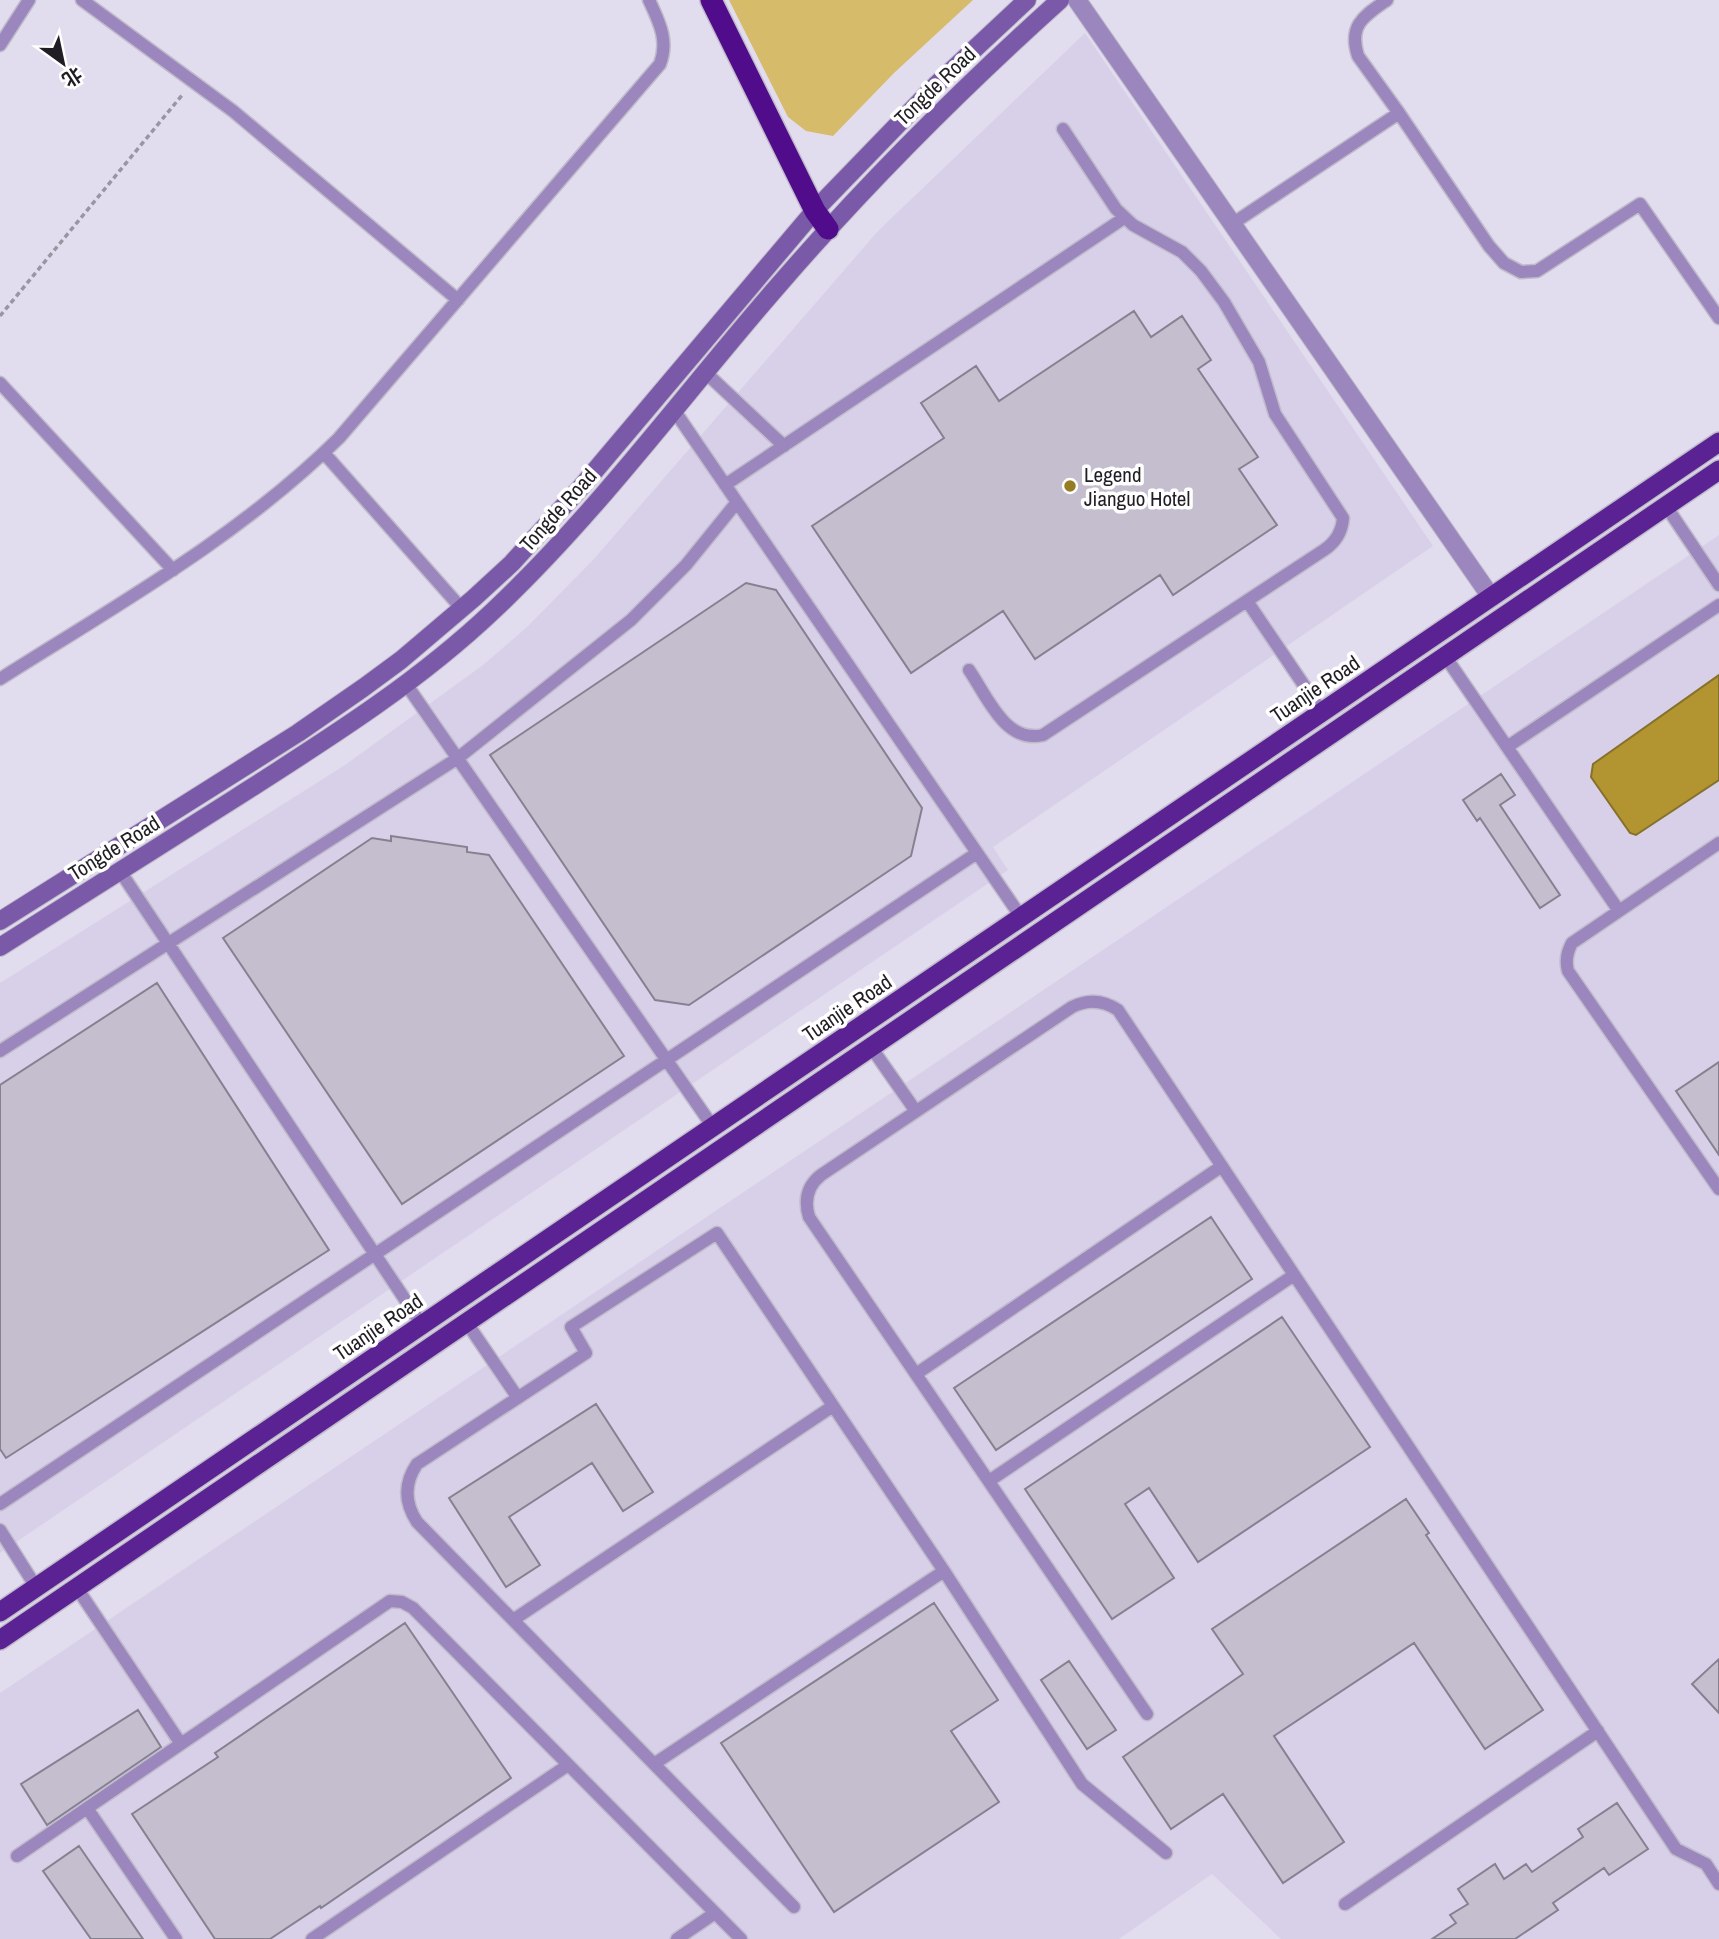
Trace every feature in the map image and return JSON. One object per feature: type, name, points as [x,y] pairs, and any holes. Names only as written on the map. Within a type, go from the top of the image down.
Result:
[{"type":"highway","points":[[710,0],[815,211],[828,229]]},
{"type":"highway","name":"Tuanjie Road","points":[[0,1612],[1719,442]]},
{"type":"highway","points":[[0,1640],[1719,470]]},
{"type":"main road","name":"Tongde Road","points":[[0,921],[309,725],[392,667],[462,609],[512,563],[565,506],[815,211],[928,92],[1027,0]]},
{"type":"main road","name":"Tongde Road","points":[[0,947],[310,751],[406,684],[453,647],[527,578],[599,500],[828,229],[953,99],[1060,0]]},
{"type":"street","points":[[1077,0],[1491,597]]},
{"type":"lane","points":[[0,45],[29,0]]},
{"type":"lane","points":[[82,0],[233,111],[458,300]]},
{"type":"lane","points":[[0,679],[173,570],[292,482],[324,453],[660,64],[664,36],[649,0]]},
{"type":"lane","points":[[1387,0],[1363,16],[1356,31],[1358,56],[1489,246],[1509,268],[1521,272],[1536,271],[1640,204],[1719,318]]},
{"type":"lane","points":[[1232,224],[1399,113]]},
{"type":"lane","points":[[969,670],[1009,728],[1023,736],[1043,735],[1331,546],[1340,533],[1343,518],[1275,414],[1259,362],[1230,312],[1201,271],[1171,244],[1146,233],[1124,218],[1063,129]]},
{"type":"lane","points":[[725,485],[1124,218]]},
{"type":"lane","points":[[705,372],[783,446]]},
{"type":"lane","points":[[0,383],[173,570]]},
{"type":"lane","points":[[674,410],[1021,917]]},
{"type":"lane","points":[[324,453],[462,609]]},
{"type":"lane","points":[[0,1051],[458,758],[631,620],[686,565],[737,502]]},
{"type":"lane","points":[[1666,506],[1719,585]]},
{"type":"lane","points":[[1247,601],[1322,712]]},
{"type":"lane","points":[[1507,747],[1719,605]]},
{"type":"lane","points":[[1445,656],[1619,911]]},
{"type":"lane","points":[[406,684],[713,1127]]},
{"type":"lane","points":[[1719,843],[1572,943],[1566,958],[1568,971],[1719,1189]]},
{"type":"lane","points":[[0,1504],[977,853]]},
{"type":"lane","points":[[120,871],[422,1325]]},
{"type":"lane","points":[[1147,1714],[809,1217],[806,1199],[816,1180],[1072,1007],[1089,1001],[1118,1010],[1676,1849],[1706,1864],[1719,1884]]},
{"type":"lane","points":[[872,1047],[915,1111]]},
{"type":"lane","points":[[916,1374],[1222,1166]]},
{"type":"lane","points":[[794,1907],[417,1522],[407,1496],[408,1480],[417,1464],[586,1353],[571,1327],[717,1233],[944,1571],[1082,1784],[1166,1853]]},
{"type":"lane","points":[[989,1481],[1294,1275]]},
{"type":"lane","points":[[467,1323],[518,1398]]},
{"type":"lane","points":[[513,1620],[833,1406]]},
{"type":"lane","points":[[0,1530],[36,1587]]},
{"type":"lane","points":[[654,1764],[944,1571]]},
{"type":"lane","points":[[77,1588],[181,1744]]},
{"type":"lane","points":[[17,1856],[390,1601],[396,1601],[414,1608],[741,1939]]},
{"type":"lane","points":[[1345,1904],[1598,1731]]},
{"type":"lane","points":[[312,1939],[568,1765]]},
{"type":"lane","points":[[87,1808],[176,1939]]},
{"type":"lane","points":[[677,1939],[715,1913]]},
{"type":"path","points":[[0,316],[193,82]]},
{"type":"shaded area","points":[[729,0],[973,0],[894,73],[833,136],[806,131],[788,117]]},
{"type":"shaded area","points":[[1085,33],[1433,546],[993,847],[1008,870],[0,1553],[0,983],[345,765],[483,665],[527,627],[593,560],[878,231]]},
{"type":"shaded area","points":[[1719,535],[1719,1939],[1281,1939],[1212,1874],[1119,1939],[0,1939],[0,1693]]},
{"type":"shaded area","points":[[1719,675],[1719,780],[1636,835],[1630,833],[1591,777],[1593,764]]},
{"type":"building","points":[[1134,311],[1151,337],[1182,316],[1211,360],[1198,369],[1258,457],[1239,469],[1277,525],[1173,595],[1160,575],[1035,659],[1003,611],[911,673],[812,526],[944,438],[921,403],[976,366],[999,401]]},
{"type":"building","points":[[746,583],[776,590],[922,808],[911,856],[689,1005],[655,1000],[490,755]]},
{"type":"building","points":[[1501,774],[1515,795],[1500,805],[1560,895],[1540,908],[1480,818],[1477,821],[1463,800]]},
{"type":"building","points":[[391,836],[467,847],[467,852],[489,855],[624,1056],[402,1204],[223,938],[372,838],[391,841]]},
{"type":"building","points":[[157,983],[329,1250],[6,1458],[0,1449],[0,1085]]},
{"type":"building","points":[[1719,1062],[1719,1155],[1676,1091]]},
{"type":"building","points":[[1211,1217],[1252,1279],[996,1450],[954,1388]]},
{"type":"building","points":[[1282,1317],[1370,1447],[1198,1562],[1149,1488],[1125,1504],[1174,1578],[1112,1619],[1025,1489]]},
{"type":"building","points":[[596,1404],[653,1492],[623,1511],[592,1463],[509,1517],[540,1565],[506,1587],[449,1498]]},
{"type":"building","points":[[1406,1499],[1429,1533],[1426,1535],[1543,1710],[1485,1749],[1414,1643],[1274,1736],[1344,1842],[1283,1883],[1223,1794],[1171,1829],[1123,1757],[1243,1674],[1212,1629]]},
{"type":"building","points":[[934,1603],[998,1700],[951,1731],[999,1802],[834,1912],[721,1743]]},
{"type":"building","points":[[405,1623],[511,1778],[321,1908],[320,1906],[270,1939],[215,1939],[132,1814],[218,1757],[215,1753]]},
{"type":"building","points":[[1719,1659],[1719,1713],[1692,1684]]},
{"type":"building","points":[[1069,1661],[1116,1730],[1087,1749],[1041,1680]]},
{"type":"building","points":[[138,1710],[161,1747],[47,1825],[21,1784]]},
{"type":"building","points":[[1617,1803],[1648,1849],[1609,1875],[1604,1868],[1553,1903],[1558,1910],[1515,1939],[1432,1939],[1456,1923],[1450,1915],[1468,1904],[1458,1889],[1495,1864],[1504,1879],[1526,1864],[1532,1872],[1583,1837],[1578,1829]]},
{"type":"building","points":[[79,1846],[143,1939],[91,1939],[43,1871]]},
{"type":"place","name":"Legend Jianguo Hotel","points":[[1070,486]]}]
